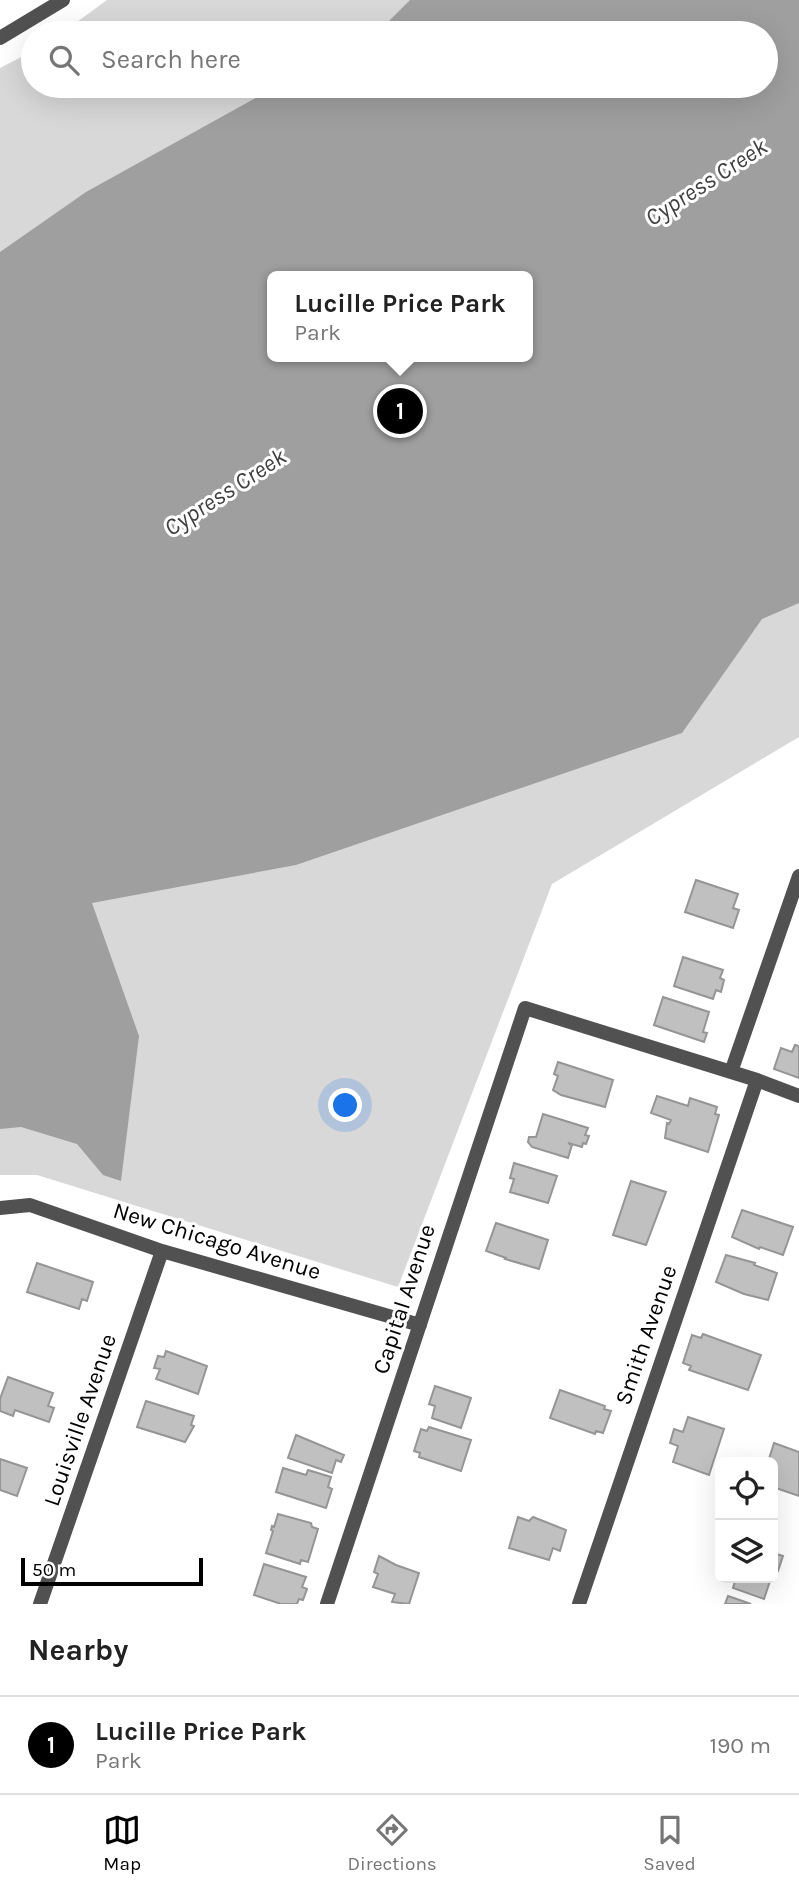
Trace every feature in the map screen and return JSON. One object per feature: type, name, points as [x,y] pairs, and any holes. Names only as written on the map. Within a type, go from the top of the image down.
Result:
[{"type":"street","points":[[28,21],[63,0]]},
{"type":"street","points":[[0,38],[21,25]]},
{"type":"street","points":[[799,876],[731,1072],[799,1096]]},
{"type":"street","name":"Capital Avenue","points":[[327,1604],[525,1009],[731,1072]]},
{"type":"street","name":"Smith Avenue","points":[[579,1604],[757,1080]]},
{"type":"street","name":"New Chicago Avenue","points":[[0,1208],[30,1205],[162,1251],[420,1325]]},
{"type":"street","name":"Louisville Avenue","points":[[40,1604],[162,1251]]},
{"type":"shaded area","points":[[107,0],[799,0],[799,737],[552,884],[398,1287],[37,1175],[0,1175],[0,68],[21,57],[21,98],[778,98],[778,21],[78,21]]},
{"type":"water","name":"Cypress Creek","points":[[410,0],[799,0],[799,603],[762,619],[682,733],[296,865],[92,903],[139,1036],[121,1181],[103,1175],[77,1144],[21,1127],[0,1129],[0,252],[86,192],[255,98],[778,98],[778,21],[389,21]]},
{"type":"building","points":[[696,880],[738,894],[733,908],[739,910],[733,928],[685,912]]},
{"type":"building","points":[[683,957],[723,970],[720,978],[724,980],[721,992],[716,990],[713,999],[674,986]]},
{"type":"building","points":[[663,997],[709,1012],[703,1032],[707,1033],[704,1042],[654,1025]]},
{"type":"building","points":[[795,1045],[799,1046],[799,1078],[774,1069],[781,1048],[792,1052]]},
{"type":"building","points":[[558,1062],[613,1080],[605,1107],[561,1095],[553,1090],[558,1076],[554,1074]]},
{"type":"building","points":[[657,1096],[688,1106],[690,1098],[717,1107],[715,1114],[719,1115],[708,1152],[665,1138],[667,1123],[671,1120],[651,1113]]},
{"type":"building","points":[[543,1114],[588,1128],[585,1135],[589,1136],[586,1144],[583,1143],[582,1147],[568,1143],[572,1145],[568,1158],[532,1147],[528,1142],[529,1137],[536,1137]]},
{"type":"building","points":[[514,1163],[557,1176],[548,1203],[510,1192],[514,1179],[510,1178]]},
{"type":"building","points":[[631,1181],[666,1192],[646,1245],[613,1235]]},
{"type":"building","points":[[742,1210],[793,1227],[783,1255],[760,1247],[759,1249],[732,1237]]},
{"type":"building","points":[[496,1223],[548,1240],[539,1269],[486,1251]]},
{"type":"building","points":[[726,1255],[755,1263],[754,1265],[777,1273],[768,1300],[744,1294],[716,1282]]},
{"type":"building","points":[[37,1263],[93,1282],[87,1301],[82,1299],[79,1309],[27,1292]]},
{"type":"building","points":[[703,1334],[761,1355],[748,1390],[689,1370],[691,1366],[683,1363],[692,1335],[701,1338]]},
{"type":"building","points":[[166,1351],[207,1366],[198,1394],[156,1379],[160,1369],[154,1368],[158,1356],[164,1357]]},
{"type":"building","points":[[8,1377],[53,1393],[48,1406],[54,1408],[49,1422],[15,1410],[13,1416],[0,1411],[0,1399]]},
{"type":"building","points":[[435,1386],[471,1398],[461,1428],[432,1418],[435,1406],[429,1404]]},
{"type":"building","points":[[560,1390],[605,1406],[604,1409],[611,1411],[603,1433],[596,1431],[595,1434],[550,1418]]},
{"type":"building","points":[[146,1401],[194,1416],[191,1425],[194,1426],[185,1442],[137,1427]]},
{"type":"building","points":[[688,1417],[724,1429],[709,1475],[673,1462],[678,1446],[670,1443],[674,1429],[683,1432]]},
{"type":"building","points":[[429,1427],[471,1440],[461,1471],[419,1457],[420,1453],[414,1451],[421,1429],[427,1431]]},
{"type":"building","points":[[296,1435],[344,1455],[341,1462],[336,1460],[332,1473],[288,1458]]},
{"type":"building","points":[[774,1443],[799,1452],[799,1496],[778,1489],[778,1457],[770,1457]]},
{"type":"building","points":[[0,1459],[27,1468],[17,1496],[0,1490]]},
{"type":"building","points":[[283,1468],[306,1475],[308,1470],[331,1477],[328,1487],[332,1489],[326,1508],[276,1492]]},
{"type":"building","points":[[278,1514],[311,1523],[312,1527],[318,1529],[308,1562],[301,1560],[300,1564],[266,1553],[272,1526],[274,1527]]},
{"type":"building","points":[[518,1517],[529,1521],[533,1517],[566,1530],[560,1551],[553,1548],[549,1560],[509,1548]]},
{"type":"building","points":[[778,1554],[783,1556],[778,1571]]},
{"type":"building","points":[[379,1556],[419,1573],[409,1604],[392,1602],[395,1594],[373,1587],[378,1574],[374,1572]]},
{"type":"building","points":[[264,1564],[306,1577],[302,1587],[307,1589],[303,1600],[299,1599],[297,1604],[281,1604],[254,1595]]},
{"type":"building","points":[[734,1583],[769,1583],[764,1599],[733,1588]]},
{"type":"building","points":[[728,1596],[751,1604],[725,1604]]},
{"type":"place","name":"Lucille Price Park","points":[[400,411]]}]
